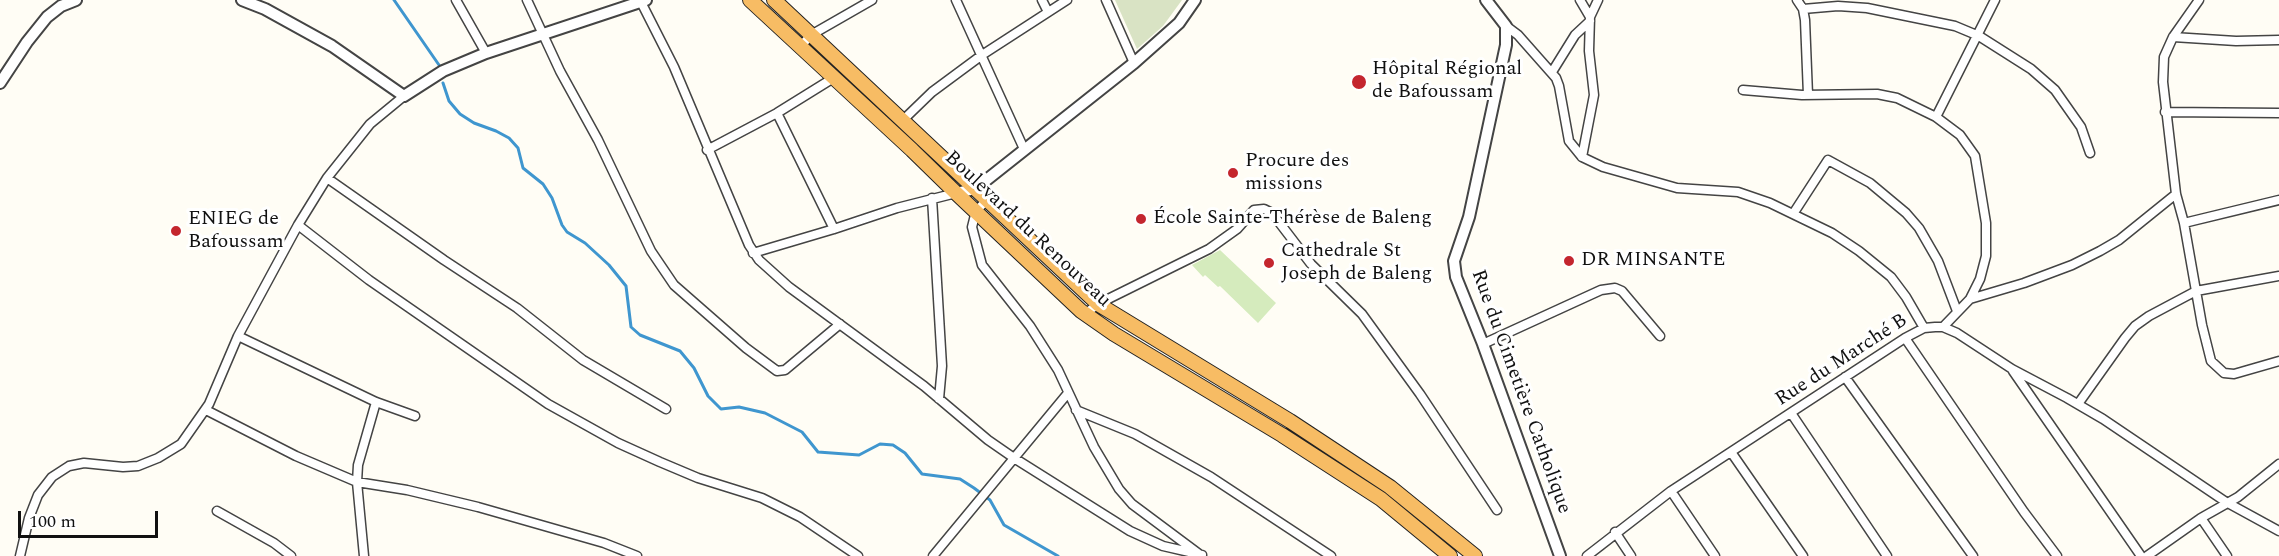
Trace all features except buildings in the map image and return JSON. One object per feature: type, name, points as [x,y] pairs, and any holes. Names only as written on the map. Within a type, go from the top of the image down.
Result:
[{"type":"highway","name":"Boulevard du Renouveau","points":[[750,0],[835,77],[1085,314],[1114,334],[1282,435],[1381,499],[1450,556]]},
{"type":"highway","name":"Boulevard du Renouveau","points":[[774,0],[901,122],[1098,304],[1290,421],[1390,487],[1475,556]]},
{"type":"highway","points":[[1192,380],[1199,367]]},
{"type":"highway","points":[[1282,435],[1290,421]]},
{"type":"highway","points":[[1381,499],[1390,487]]},
{"type":"street","points":[[0,83],[47,17],[61,6],[76,0]]},
{"type":"street","points":[[242,0],[332,46],[404,96]]},
{"type":"street","points":[[456,0],[486,52]]},
{"type":"street","points":[[527,0],[651,251],[674,285],[754,355],[777,371],[785,370],[840,324]]},
{"type":"street","points":[[801,46],[811,35],[872,0]]},
{"type":"street","points":[[956,0],[1024,149]]},
{"type":"street","points":[[1042,0],[1048,12]]},
{"type":"street","points":[[901,122],[932,92],[982,55],[1067,0]]},
{"type":"street","points":[[1106,0],[1134,63]]},
{"type":"street","points":[[753,252],[834,230],[932,198],[975,189],[1134,63],[1179,23],[1195,0]]},
{"type":"street","points":[[1486,0],[1506,26],[1518,34],[1552,72],[1559,86],[1569,141],[1582,156],[1603,167],[1677,188],[1738,192],[1793,214],[1832,233],[1881,267],[1906,297],[1924,328]]},
{"type":"street","points":[[1580,0],[1590,19],[1589,51],[1594,95],[1582,156]]},
{"type":"street","points":[[1552,72],[1570,41],[1590,19],[1598,0]]},
{"type":"street","points":[[1797,0],[1806,20],[1808,95]]},
{"type":"street","points":[[1936,117],[1979,36],[1995,0]]},
{"type":"street","points":[[2199,0],[2173,38],[2164,57],[2163,82],[2176,194],[2184,223],[2211,361],[2218,369],[2228,374],[2279,361]]},
{"type":"street","points":[[20,556],[29,518],[38,495],[52,477],[69,466],[84,463],[123,467],[138,466],[158,458],[181,444],[206,410],[238,336],[298,225],[327,178],[370,124],[404,96],[443,71],[486,52],[643,1],[674,67],[707,150],[753,252],[789,287],[1014,458],[1130,531],[1163,546],[1202,556]]},
{"type":"street","points":[[1803,9],[1838,6],[1867,8],[1955,26],[1979,36],[2031,69],[2055,90],[2081,127],[2090,153]]},
{"type":"street","name":"Rue du Cimetière Catholique","points":[[1506,26],[1506,45],[1469,217],[1454,261],[1456,277],[1483,344],[1560,556]]},
{"type":"street","points":[[2173,38],[2236,41],[2279,40]]},
{"type":"street","points":[[707,150],[777,113],[835,77]]},
{"type":"street","points":[[1743,90],[1808,95],[1877,94],[1897,98],[1936,117],[1960,135],[1975,156],[1987,241],[1983,267],[1970,300]]},
{"type":"street","points":[[2165,112],[2279,113]]},
{"type":"street","points":[[777,113],[834,230]]},
{"type":"street","points":[[1793,214],[1828,160],[1870,183],[1906,213],[1919,228],[1938,261],[1957,311]]},
{"type":"street","points":[[327,178],[517,308],[583,360],[666,409]]},
{"type":"street","points":[[2176,194],[2120,240],[2072,265],[1970,300],[1943,327],[2012,369],[2078,404],[2226,502],[2279,531]]},
{"type":"street","points":[[932,198],[942,366],[939,399]]},
{"type":"street","points":[[2184,223],[2279,200]]},
{"type":"street","points":[[986,201],[976,211],[973,220],[973,236],[982,265],[1030,326],[1058,370],[1094,447],[1119,489],[1139,509],[1202,556]]},
{"type":"street","points":[[1085,314],[1098,304],[1209,249],[1237,229],[1254,210],[1264,209],[1272,213],[1311,264],[1362,314],[1420,394],[1497,510]]},
{"type":"street","points":[[298,225],[369,280],[548,404],[651,459],[698,478],[742,491],[800,517],[858,556]]},
{"type":"street","points":[[2078,404],[2135,326],[2165,306],[2196,291],[2279,276]]},
{"type":"street","points":[[1483,344],[1601,290],[1614,288],[1622,291],[1660,336]]},
{"type":"street","name":"Rue du Marché B","points":[[1587,556],[1615,532],[1671,491],[1905,338],[1924,328],[1943,327]]},
{"type":"street","points":[[238,336],[376,402],[415,416]]},
{"type":"street","points":[[1905,338],[2024,512],[2057,556]]},
{"type":"street","points":[[2012,369],[2141,556]]},
{"type":"street","points":[[1845,377],[1973,556]]},
{"type":"street","points":[[933,556],[1068,393]]},
{"type":"street","points":[[364,556],[357,482],[358,465],[376,402]]},
{"type":"street","points":[[206,410],[296,456],[357,482],[407,490],[513,517],[604,543],[637,556]]},
{"type":"street","points":[[1076,410],[1135,434],[1210,477],[1331,556]]},
{"type":"street","points":[[1791,413],[1887,556]]},
{"type":"street","points":[[1731,452],[1803,556]]},
{"type":"street","points":[[2148,556],[2166,541],[2238,496],[2279,464]]},
{"type":"street","points":[[1671,491],[1715,556]]},
{"type":"street","points":[[217,511],[274,543],[291,556]]},
{"type":"street","points":[[2201,518],[2227,556]]},
{"type":"street","points":[[1615,532],[1631,556]]},
{"type":"green space","points":[[1115,0],[1182,0],[1163,26],[1137,49]]},
{"type":"green space","points":[[1220,250],[1276,303],[1258,323],[1220,286],[1218,287],[1205,275],[1203,277],[1192,265]]},
{"type":"waterway","points":[[394,0],[439,65]]},
{"type":"waterway","points":[[443,83],[449,101],[460,114],[474,123],[509,138],[518,148],[523,168],[543,184],[552,198],[567,232],[585,243],[609,265],[626,286],[631,327],[640,335],[680,351],[694,368],[708,396],[721,409],[739,407],[765,413],[802,432],[818,452],[859,455],[880,444],[893,445],[905,453],[922,474],[960,479],[974,488],[990,500],[1004,525],[1058,556]]},
{"type":"place","name":"Hôpital Régional de Bafoussam","points":[[1359,82]]},
{"type":"place","name":"Procure des missions","points":[[1233,173]]},
{"type":"place","name":"École Sainte-Thérèse de Baleng","points":[[1141,219]]},
{"type":"place","name":"ENIEG de Bafoussam","points":[[176,231]]},
{"type":"place","name":"DR MINSANTE","points":[[1569,261]]},
{"type":"place","name":"Cathedrale St Joseph de Baleng","points":[[1269,263]]}]
